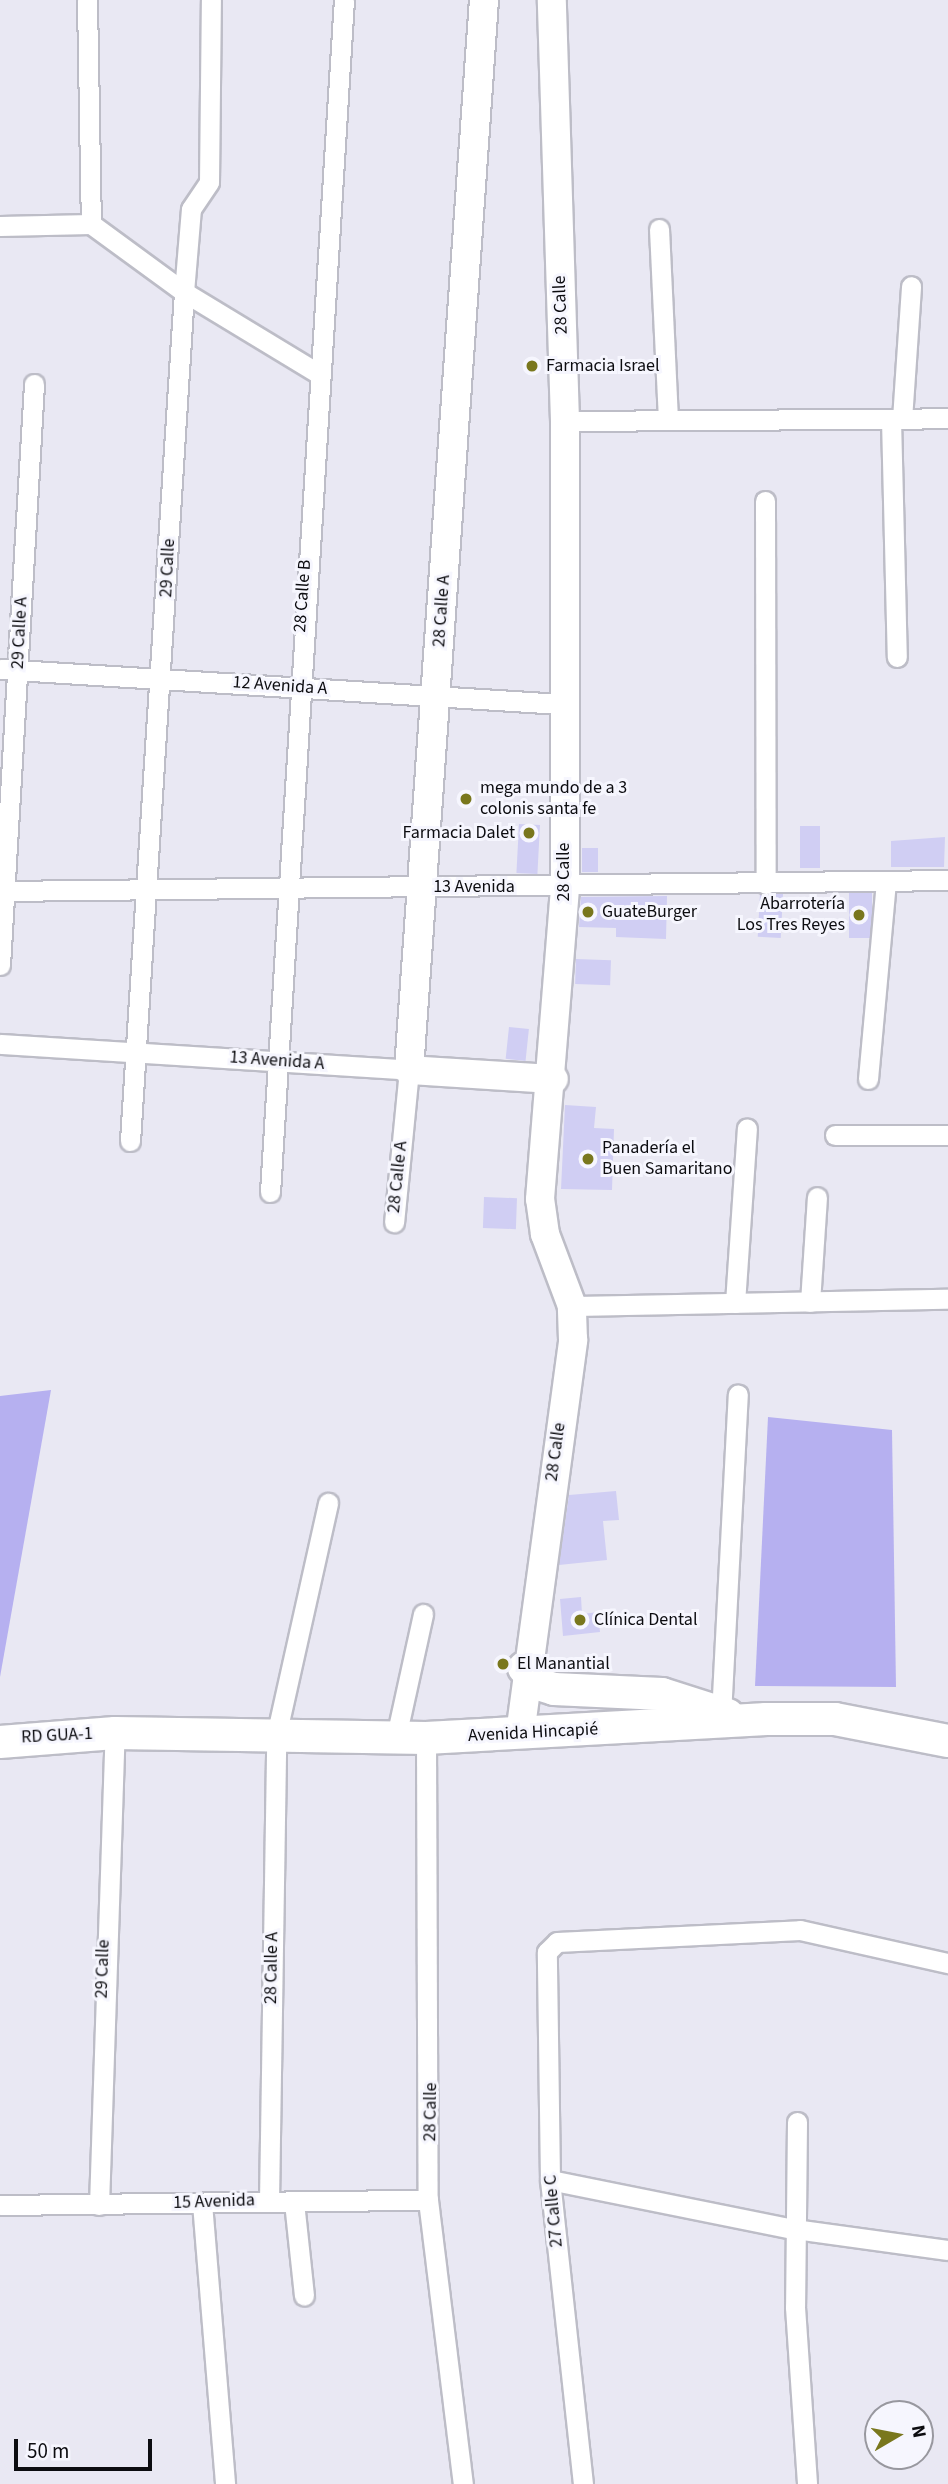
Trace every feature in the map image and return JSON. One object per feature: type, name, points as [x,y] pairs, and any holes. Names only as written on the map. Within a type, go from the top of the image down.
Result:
[{"type":"main road","name":"28 Calle A","points":[[409,1070],[484,0]]},
{"type":"main road","name":"28 Calle","points":[[520,1734],[524,1668],[573,1340],[572,1306],[541,1221],[554,1079],[565,888],[561,704],[565,421],[552,0]]},
{"type":"main road","name":"13 Avenida A","points":[[409,1070],[554,1079]]},
{"type":"main road","points":[[524,1668],[538,1684],[554,1689],[662,1694],[721,1715],[761,1719]]},
{"type":"main road","name":"Avenida Hincapié","points":[[115,1733],[411,1737],[520,1734],[761,1719],[835,1719],[948,1741]]},
{"type":"main road","name":"RD GUA-1","points":[[0,1742],[115,1733]]},
{"type":"street","points":[[87,0],[90,224]]},
{"type":"street","name":"29 Calle","points":[[130,1141],[184,292],[191,209],[209,182],[211,0]]},
{"type":"street","name":"28 Calle B","points":[[270,1192],[297,688],[344,0]]},
{"type":"street","points":[[0,226],[90,224],[184,292],[318,373]]},
{"type":"street","points":[[659,229],[667,420]]},
{"type":"street","points":[[897,657],[897,419],[911,286]]},
{"type":"street","name":"29 Calle A","points":[[0,965],[9,670],[34,384]]},
{"type":"street","points":[[565,421],[948,418]]},
{"type":"street","points":[[765,501],[766,884]]},
{"type":"street","name":"12 Avenida A","points":[[9,670],[561,704]]},
{"type":"street","name":"13 Avenida","points":[[2,891],[424,886],[565,888],[948,880]]},
{"type":"street","points":[[868,1079],[886,881]]},
{"type":"street","name":"13 Avenida A","points":[[0,1044],[409,1070]]},
{"type":"street","name":"28 Calle A","points":[[394,1222],[409,1070]]},
{"type":"street","points":[[735,1303],[747,1128]]},
{"type":"street","points":[[835,1135],[948,1135]]},
{"type":"street","points":[[810,1302],[817,1197]]},
{"type":"street","points":[[572,1306],[948,1299]]},
{"type":"street","points":[[721,1715],[738,1394]]},
{"type":"street","name":"28 Calle A","points":[[269,2201],[276,1735],[328,1503]]},
{"type":"street","name":"28 Calle","points":[[423,1614],[411,1737],[428,2200],[463,2484]]},
{"type":"street","name":"29 Calle","points":[[99,2205],[115,1733]]},
{"type":"street","name":"27 Calle C","points":[[583,2484],[550,2180],[546,1958],[557,1942],[800,1930],[948,1963]]},
{"type":"street","points":[[797,2122],[794,2229],[807,2484]]},
{"type":"street","points":[[550,2180],[794,2229],[948,2250]]},
{"type":"street","name":"15 Avenida","points":[[0,2205],[428,2200]]},
{"type":"street","points":[[294,2202],[304,2295]]},
{"type":"street","points":[[202,2203],[225,2484]]},
{"type":"shaded area","points":[[51,1390],[0,1677],[0,1396]]},
{"type":"shaded area","points":[[768,1417],[892,1430],[896,1687],[755,1686]]},
{"type":"building","points":[[519,824],[540,825],[537,874],[516,873]]},
{"type":"building","points":[[800,826],[820,826],[820,868],[800,868]]},
{"type":"building","points":[[945,837],[944,867],[891,867],[891,841]]},
{"type":"building","points":[[582,848],[598,848],[598,872],[582,872]]},
{"type":"building","points":[[760,893],[783,894],[781,938],[758,937]]},
{"type":"building","name":"Abarrotería Los Tres Reyes","points":[[849,893],[872,893],[872,938],[849,938]]},
{"type":"building","points":[[667,896],[666,939],[616,937],[616,928],[579,927],[581,897]]},
{"type":"building","points":[[576,959],[611,960],[610,985],[575,984]]},
{"type":"building","points":[[509,1027],[529,1029],[526,1061],[506,1059]]},
{"type":"building","name":"Panadería el Buen Samaritano","points":[[565,1105],[596,1107],[594,1128],[614,1129],[612,1190],[561,1189]]},
{"type":"building","points":[[484,1197],[517,1198],[516,1229],[483,1228]]},
{"type":"building","points":[[616,1491],[619,1520],[603,1521],[607,1560],[559,1565],[569,1495]]},
{"type":"building","name":"Clínica Dental","points":[[581,1597],[582,1614],[598,1612],[600,1632],[563,1636],[560,1599]]},
{"type":"place","name":"Farmacia Israel","points":[[532,366]]},
{"type":"place","name":"mega mundo de a 3 colonis santa fe","points":[[466,799]]},
{"type":"place","name":"Farmacia Dalet","points":[[529,833]]},
{"type":"place","name":"GuateBurger","points":[[588,912]]},
{"type":"place","name":"Abarrotería Los Tres Reyes","points":[[859,915]]},
{"type":"place","name":"Panadería el Buen Samaritano","points":[[588,1159]]},
{"type":"place","name":"Clínica Dental","points":[[580,1620]]},
{"type":"place","name":"El Manantial","points":[[503,1664]]}]
